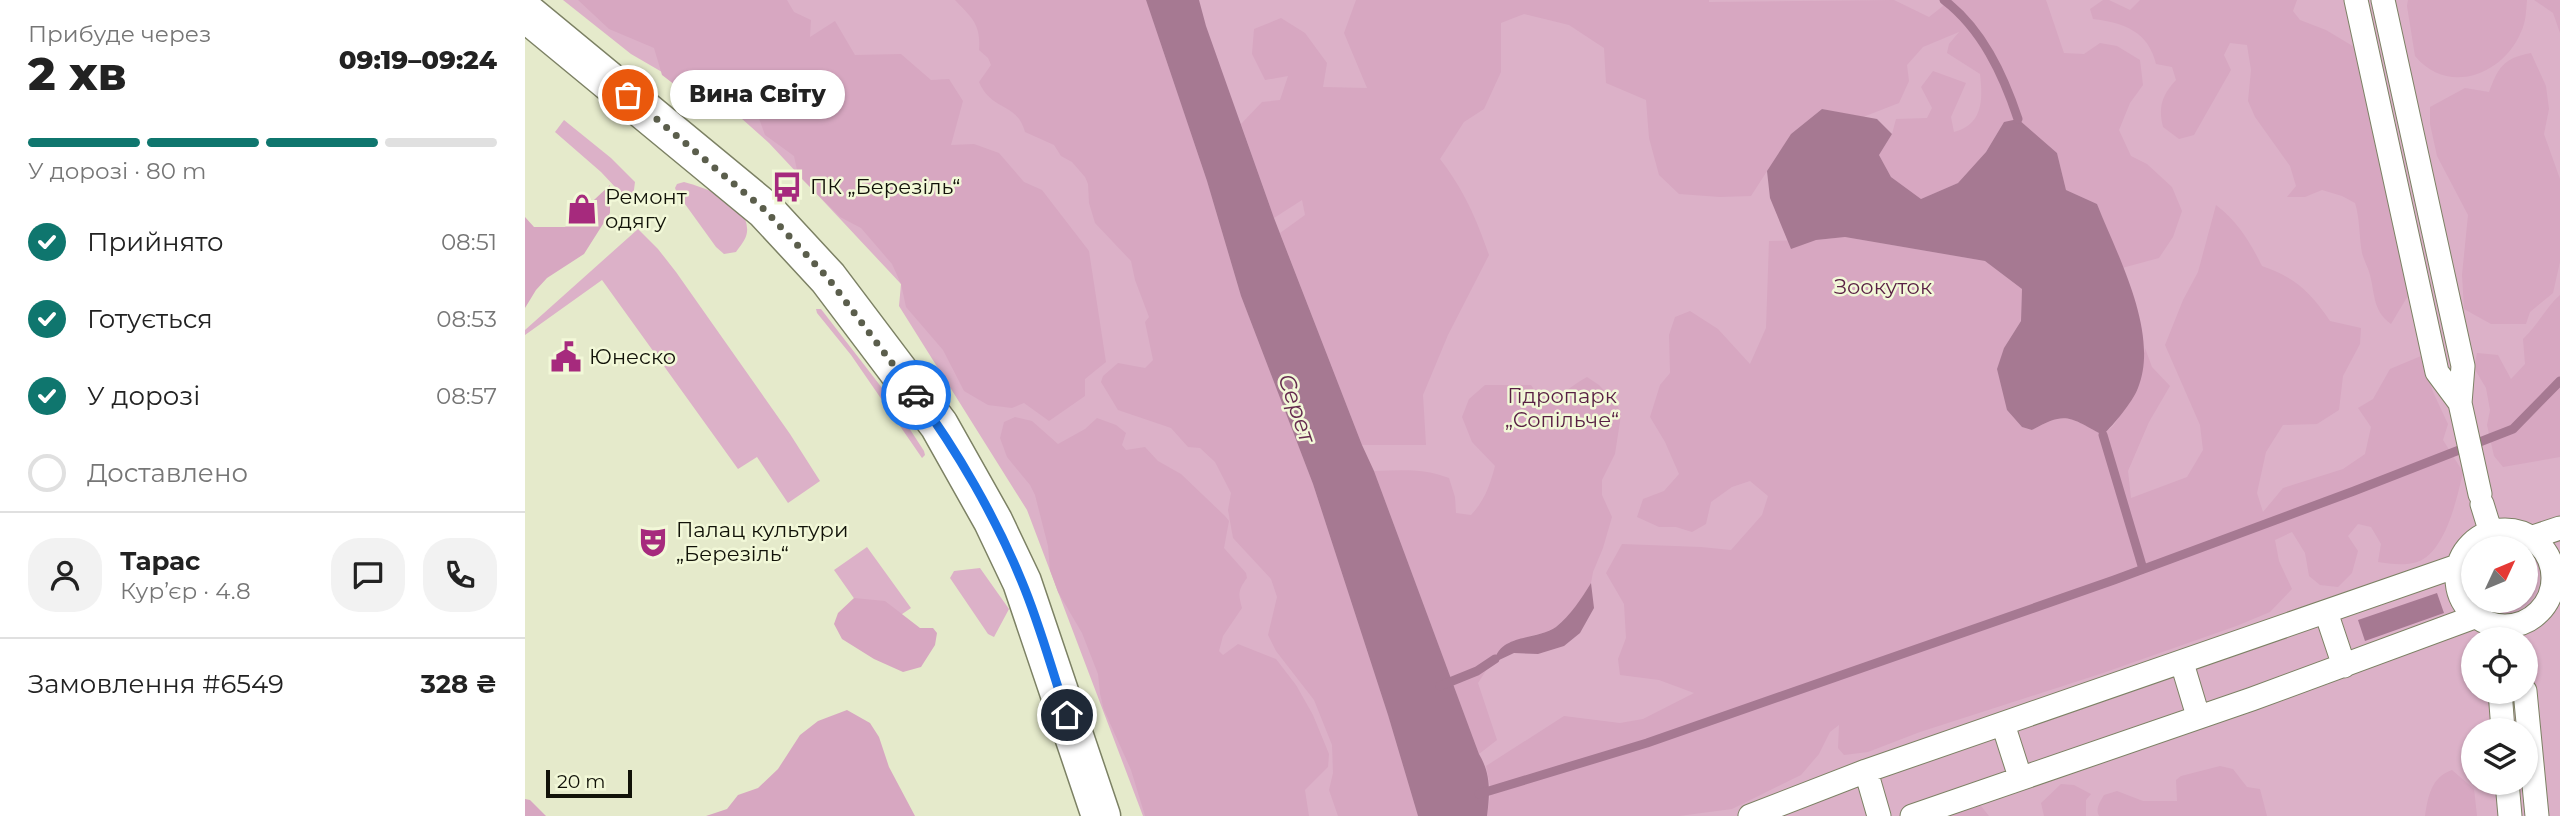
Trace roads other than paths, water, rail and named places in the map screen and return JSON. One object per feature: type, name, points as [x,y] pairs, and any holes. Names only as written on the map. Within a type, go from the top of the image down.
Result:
[{"type":"main road","points":[[525,12],[765,210],[828,278],[939,425],[993,521],[1022,582],[1101,816]]},
{"type":"street","points":[[2356,0],[2437,372],[2460,403]]},
{"type":"street","points":[[2383,0],[2463,366],[2460,403],[2471,461],[2491,533]]},
{"type":"street","points":[[2381,105],[2405,100]]},
{"type":"street","points":[[2536,536],[2560,528]]},
{"type":"street","points":[[2488,627],[2462,600],[2457,573],[2460,565],[2467,549],[2476,540],[2491,533],[2512,531],[2525,536]]},
{"type":"street","points":[[2524,627],[2554,599],[2552,567],[2546,554],[2538,546]]},
{"type":"street","points":[[1750,816],[1865,771],[2460,565]]},
{"type":"street","points":[[2326,612],[2344,666]]},
{"type":"street","points":[[1912,816],[2344,666],[2461,634]]},
{"type":"street","points":[[2182,663],[2197,716]]},
{"type":"street","points":[[2526,704],[2537,816]]},
{"type":"street","points":[[2003,724],[2020,777]]},
{"type":"street","points":[[1865,771],[1879,816]]},
{"type":"street","points":[[2508,795],[2510,816]]},
{"type":"water","name":"Серет","points":[[1146,0],[1199,0],[1274,218],[1374,471],[1486,769],[1489,792],[1487,816],[1418,816],[1313,484],[1241,296],[1207,181]]},
{"type":"water","points":[[1822,109],[1877,119],[1892,134],[1879,155],[1891,177],[1921,199],[1958,183],[1986,152],[2004,122],[2018,119],[2057,153],[2066,190],[2097,204],[2125,270],[2140,319],[2144,343],[2138,388],[2127,407],[2103,435],[2083,424],[2061,418],[2032,430],[2022,427],[2007,410],[1997,369],[2004,348],[2021,321],[2022,289],[1985,261],[1845,237],[1816,240],[1791,249],[1770,198],[1767,171],[1791,134]]},
{"type":"water","points":[[1591,583],[1594,608],[1580,633],[1564,646],[1538,654],[1514,653],[1497,661],[1495,659],[1505,645],[1556,627],[1571,612]]},
{"type":"water","points":[[2437,593],[2444,613],[2365,641],[2358,620]]},
{"type":"waterway","points":[[1944,0],[1969,24],[1990,54],[2018,119]]},
{"type":"waterway","points":[[1479,794],[1647,743],[2114,580],[2354,491],[2513,429],[2560,381]]},
{"type":"waterway","points":[[2103,435],[2143,569]]},
{"type":"waterway","points":[[1440,686],[1477,671],[1495,659]]},
{"type":"place","name":"Вина Світу","points":[[628,95]]},
{"type":"place","name":"ПК „Березіль“","points":[[787,187]]},
{"type":"place","name":"Ремонт одягу","points":[[582,209]]},
{"type":"place","name":"Юнеско","points":[[566,357]]},
{"type":"place","name":"Палац культури „Березіль“","points":[[653,542]]},
{"type":"park label","name":"Зоокуток","points":[[1883,287]]},
{"type":"park label","name":"Гідропарк „Сопільче“","points":[[1562,408]]}]
